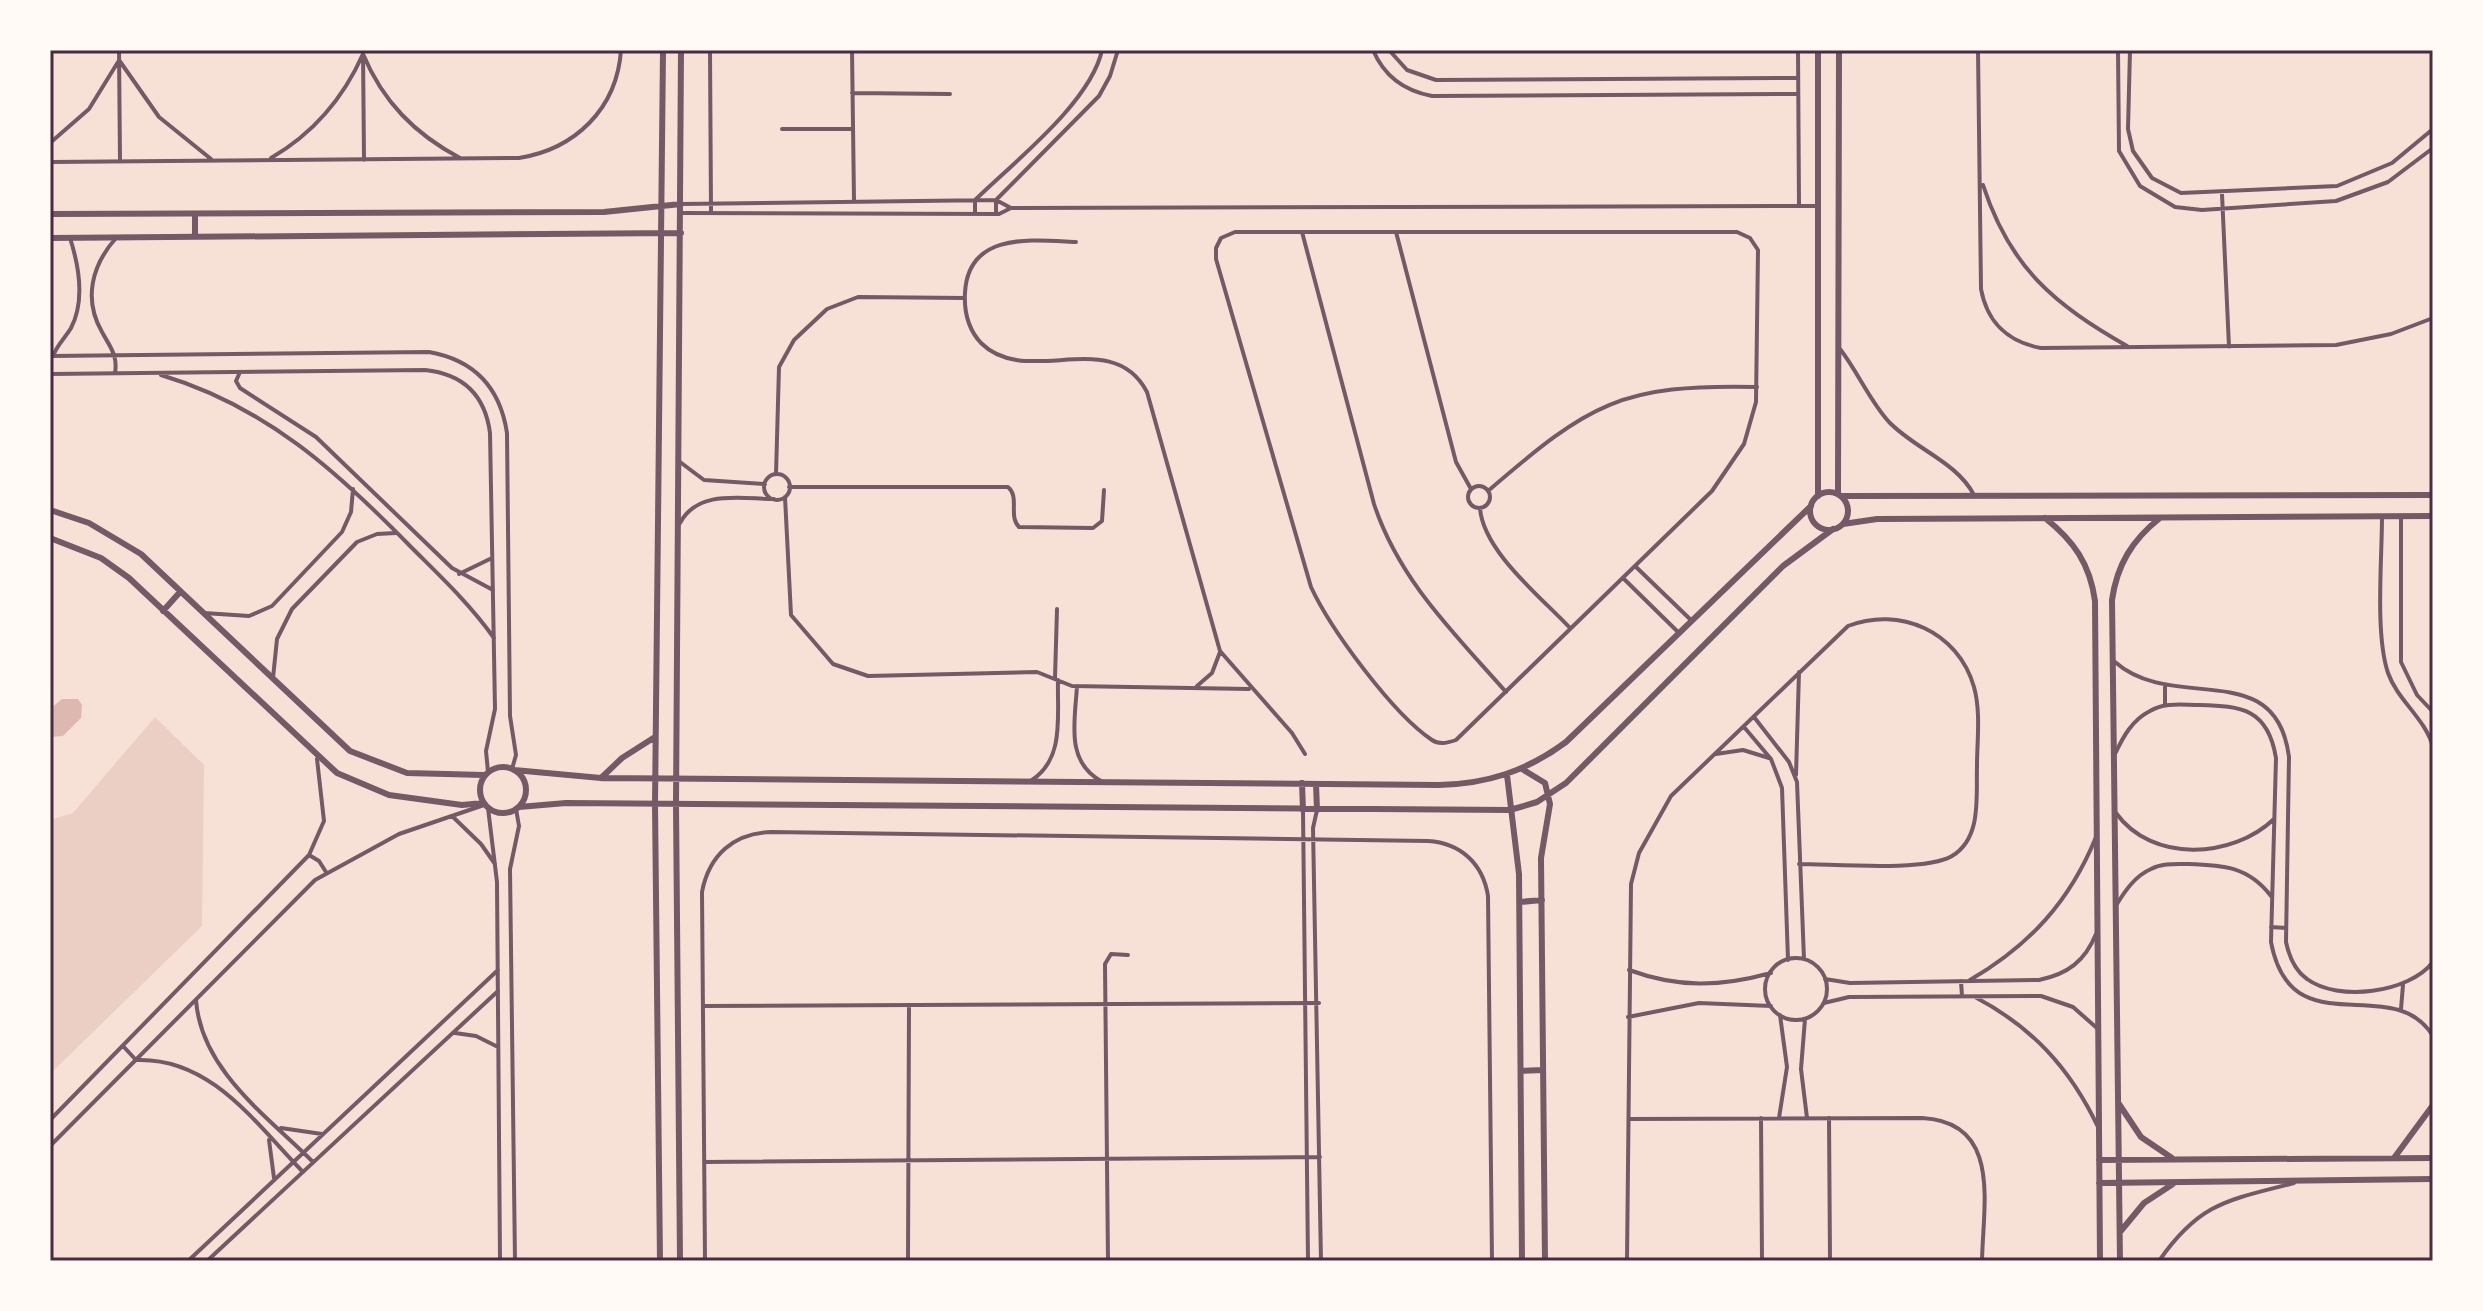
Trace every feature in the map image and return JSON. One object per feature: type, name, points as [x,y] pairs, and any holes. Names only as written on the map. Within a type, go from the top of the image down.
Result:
[{"type":"street","points":[[119,50],[120,161]]},
{"type":"street","points":[[50,162],[462,159],[540,155],[578,135],[606,103],[615,84],[621,50]]},
{"type":"street","points":[[660,1261],[655,737],[661,450],[663,50]]},
{"type":"street","points":[[680,1261],[676,778],[681,50]]},
{"type":"street","points":[[710,50],[711,212]]},
{"type":"street","points":[[852,50],[854,201]]},
{"type":"street","points":[[975,214],[975,200],[1081,95],[1096,71],[1102,50]]},
{"type":"street","points":[[996,214],[996,200],[1099,96],[1110,76],[1118,50]]},
{"type":"street","points":[[1373,50],[1390,77],[1423,94],[1798,94]]},
{"type":"street","points":[[1389,50],[1407,70],[1428,79],[1798,78]]},
{"type":"street","points":[[1798,50],[1799,206]]},
{"type":"street","points":[[50,510],[114,535],[141,554],[334,739],[368,760],[407,773],[486,773],[500,767],[601,778],[1316,784],[1460,784],[1507,775],[1566,742],[1818,496],[1818,50]]},
{"type":"street","points":[[1839,50],[1840,495],[1848,506],[1843,524]]},
{"type":"street","points":[[1978,50],[1981,289],[1996,325],[2016,341],[2041,348],[2336,345],[2391,334],[2433,318]]},
{"type":"street","points":[[2212,50],[2118,50],[2117,138],[2131,175],[2151,195],[2175,207],[2223,209],[2318,203],[2354,196],[2403,173],[2433,148]]},
{"type":"street","points":[[2130,50],[2128,129],[2138,161],[2152,178],[2171,189],[2193,194],[2317,189],[2356,180],[2392,163],[2433,129]]},
{"type":"street","points":[[363,52],[379,87],[402,117],[430,140],[462,159]]},
{"type":"street","points":[[363,52],[364,160]]},
{"type":"street","points":[[268,160],[298,141],[325,116],[347,87],[363,52]]},
{"type":"street","points":[[50,143],[89,109],[119,60]]},
{"type":"street","points":[[119,60],[159,117],[213,160]]},
{"type":"street","points":[[1613,80],[1613,94]]},
{"type":"street","points":[[852,93],[950,94]]},
{"type":"street","points":[[782,129],[853,129]]},
{"type":"street","points":[[1981,179],[2002,234],[2034,279],[2076,316],[2130,347]]},
{"type":"street","points":[[2222,194],[2229,347]]},
{"type":"street","points":[[50,214],[604,212],[711,202],[975,200],[996,200],[1011,208]]},
{"type":"street","points":[[681,213],[996,214],[1011,208],[1818,206]]},
{"type":"street","points":[[195,214],[195,237]]},
{"type":"street","points":[[1230,232],[1302,232],[1744,234],[1755,243],[1759,258],[1757,387],[1749,430],[1729,470],[1456,740],[1444,743],[1432,740],[1363,668],[1327,617],[1311,587],[1216,253],[1217,243],[1230,232]]},
{"type":"street","points":[[1302,232],[1374,504],[1386,538],[1426,603],[1506,692]]},
{"type":"street","points":[[1396,232],[1456,462],[1471,489],[1470,502],[1480,508],[1485,531],[1492,544],[1571,629]]},
{"type":"street","points":[[50,238],[681,233]]},
{"type":"street","points":[[52,356],[71,328],[79,301],[77,263],[70,238]]},
{"type":"street","points":[[115,373],[115,355],[99,328],[91,300],[98,261],[116,238]]},
{"type":"street","points":[[1076,242],[1016,240],[997,244],[982,255],[970,270],[965,298],[973,332],[999,356],[1112,361],[1129,370],[1142,384],[1220,651],[1292,733],[1305,754]]},
{"type":"street","points":[[680,462],[704,480],[765,484],[776,474],[777,377],[788,348],[827,309],[850,298],[965,298]]},
{"type":"street","points":[[1838,347],[1888,420],[1926,453],[1956,472],[1974,495]]},
{"type":"street","points":[[52,356],[429,352],[462,362],[483,378],[498,399],[507,433],[510,716],[516,755],[513,770],[526,788],[518,808],[519,826],[510,869],[515,1261]]},
{"type":"street","points":[[50,374],[425,370],[442,372],[471,388],[481,401],[490,433],[495,709],[486,751],[486,773],[479,789],[485,805],[496,867],[500,1261]]},
{"type":"street","points":[[240,372],[236,378],[238,386],[295,422],[337,455],[459,574],[493,590]]},
{"type":"street","points":[[155,373],[208,391],[259,416],[306,447],[398,533],[459,595],[494,638]]},
{"type":"street","points":[[1488,491],[1565,427],[1618,400],[1676,387],[1757,387]]},
{"type":"street","points":[[661,450],[680,450]]},
{"type":"street","points":[[776,474],[784,476],[789,487],[785,497],[788,609],[797,627],[833,664],[868,676],[1037,672],[1077,686],[1252,690]]},
{"type":"street","points":[[765,484],[767,495],[774,499]]},
{"type":"street","points":[[1471,489],[1480,486],[1488,491],[1490,500],[1480,508]]},
{"type":"street","points":[[789,487],[1006,487],[1013,491],[1014,520],[1019,527],[1093,528],[1102,521],[1104,490]]},
{"type":"street","points":[[202,612],[249,616],[272,606],[342,532],[351,512],[353,489]]},
{"type":"street","points":[[1818,496],[2433,495]]},
{"type":"street","points":[[679,525],[691,508],[704,501],[785,497]]},
{"type":"street","points":[[1811,506],[1816,524],[1833,529]]},
{"type":"street","points":[[50,538],[101,558],[129,578],[317,759],[349,780],[379,792],[462,805],[485,805],[502,814],[518,808],[566,803],[1510,810],[1550,795],[1581,769],[1783,566],[1843,524],[1866,519],[2433,516]]},
{"type":"street","points":[[2382,517],[2384,659],[2395,689],[2423,723],[2433,747]]},
{"type":"street","points":[[2401,517],[2401,662],[2407,679],[2433,712]]},
{"type":"street","points":[[2045,518],[2067,535],[2083,558],[2092,583],[2100,1261]]},
{"type":"street","points":[[2120,1261],[2112,618],[2114,582],[2121,563],[2138,538],[2160,518]]},
{"type":"street","points":[[273,680],[277,639],[292,609],[357,542],[377,534],[398,533]]},
{"type":"street","points":[[459,574],[492,558]]},
{"type":"street","points":[[1635,566],[1692,621]]},
{"type":"street","points":[[659,573],[678,573]]},
{"type":"street","points":[[1623,578],[1679,633]]},
{"type":"street","points":[[163,611],[180,592]]},
{"type":"street","points":[[1030,781],[1049,764],[1056,748],[1057,609]]},
{"type":"street","points":[[1627,1261],[1631,884],[1639,853],[1652,823],[1671,796],[1848,626],[1867,619],[1888,617],[1909,621],[1931,631],[1950,646],[1970,676],[1978,712],[1974,828],[1966,843],[1954,855],[1939,862],[1799,864]]},
{"type":"street","points":[[2094,619],[2112,618]]},
{"type":"street","points":[[1195,687],[1212,673],[1220,651]]},
{"type":"street","points":[[2114,662],[2137,679],[2165,687],[2248,695],[2265,705],[2278,719],[2286,737],[2286,928],[2289,956],[2296,969],[2320,986],[2381,991],[2403,985],[2433,962]]},
{"type":"street","points":[[1799,671],[1797,782],[1804,959]]},
{"type":"street","points":[[1077,686],[1075,751],[1083,767],[1104,782]]},
{"type":"street","points":[[2165,687],[2165,704]]},
{"type":"street","points":[[2115,754],[2134,723],[2165,704],[2226,706],[2246,710],[2262,721],[2273,738],[2276,758],[2271,942],[2279,970],[2298,992],[2325,1004],[2401,1009],[2418,1018],[2433,1036]]},
{"type":"street","points":[[1754,717],[1789,762],[1797,782]]},
{"type":"street","points":[[1744,727],[1771,759],[1782,788],[1788,960]]},
{"type":"street","points":[[601,778],[632,750],[655,737]]},
{"type":"street","points":[[1713,754],[1743,750],[1771,759]]},
{"type":"street","points":[[50,1120],[309,855],[324,821],[317,759]]},
{"type":"street","points":[[1522,769],[1540,778],[1550,795],[1542,846],[1545,1261]]},
{"type":"street","points":[[1507,775],[1517,849],[1520,902],[1522,1261]]},
{"type":"street","points":[[1302,783],[1308,1261]]},
{"type":"street","points":[[1316,784],[1317,810],[1313,828],[1316,840],[1321,1261]]},
{"type":"street","points":[[2096,794],[2115,794]]},
{"type":"street","points":[[2275,804],[2288,804]]},
{"type":"street","points":[[50,1146],[326,872],[386,840],[485,805]]},
{"type":"street","points":[[2116,813],[2138,837],[2169,849],[2238,844],[2274,819]]},
{"type":"street","points":[[452,816],[472,834],[496,867]]},
{"type":"street","points":[[705,1261],[704,880],[725,848],[746,836],[771,832],[1438,842],[1465,853],[1483,877],[1488,896],[1492,1261]]},
{"type":"street","points":[[1970,980],[1998,963],[2048,920],[2073,884],[2097,834]]},
{"type":"street","points":[[309,855],[319,861],[326,872]]},
{"type":"street","points":[[2117,904],[2136,879],[2151,868],[2168,864],[2235,868],[2250,875],[2272,898]]},
{"type":"street","points":[[1520,902],[1542,900]]},
{"type":"street","points":[[2271,927],[2286,928]]},
{"type":"street","points":[[1825,979],[1850,983],[2039,980],[2059,976],[2076,965],[2089,950],[2097,931]]},
{"type":"street","points":[[2097,941],[2117,941]]},
{"type":"street","points":[[1108,1261],[1105,961],[1111,954],[1128,955]]},
{"type":"street","points":[[1629,970],[1684,985],[1713,985],[1771,973],[1788,960],[1804,959],[1820,970],[1825,979],[1824,1003]]},
{"type":"street","points":[[188,1261],[498,970]]},
{"type":"street","points":[[1771,973],[1766,989],[1771,1006],[1780,1015],[1805,1019]]},
{"type":"street","points":[[1961,981],[1962,996]]},
{"type":"street","points":[[498,984],[512,984]]},
{"type":"street","points":[[2401,1009],[2403,985]]},
{"type":"street","points":[[207,1261],[498,991]]},
{"type":"street","points":[[1972,996],[2013,1020],[2048,1050],[2069,1074],[2099,1128]]},
{"type":"street","points":[[1807,1118],[1801,1069],[1805,1019],[1824,1003],[1849,997],[2041,996],[2057,999],[2086,1017],[2098,1029]]},
{"type":"street","points":[[196,999],[201,1033],[216,1064],[313,1162]]},
{"type":"street","points":[[703,1006],[1319,1003]]},
{"type":"street","points":[[1628,1017],[1699,1003],[1771,1006]]},
{"type":"street","points":[[908,1261],[909,1005]]},
{"type":"street","points":[[1779,1118],[1787,1067],[1780,1015]]},
{"type":"street","points":[[453,1033],[476,1036],[498,1047]]},
{"type":"street","points":[[123,1046],[136,1060],[171,1062],[204,1075],[303,1172]]},
{"type":"street","points":[[1521,1071],[1543,1070]]},
{"type":"street","points":[[2118,1102],[2141,1137],[2175,1160]]},
{"type":"street","points":[[2394,1158],[2433,1105]]},
{"type":"street","points":[[659,1114],[679,1113]]},
{"type":"street","points":[[1761,1118],[1762,1261]]},
{"type":"street","points":[[1829,1118],[1830,1261]]},
{"type":"street","points":[[1629,1119],[1939,1119],[1956,1125],[1970,1137],[1983,1169],[1982,1261]]},
{"type":"street","points":[[278,1127],[322,1134]]},
{"type":"street","points":[[269,1137],[274,1180]]},
{"type":"street","points":[[704,1162],[1320,1157]]},
{"type":"street","points":[[2099,1160],[2433,1158]]},
{"type":"street","points":[[2099,1183],[2433,1179]]},
{"type":"street","points":[[2159,1261],[2184,1228],[2203,1212],[2224,1201],[2302,1180]]},
{"type":"street","points":[[2120,1232],[2144,1203],[2175,1182]]},
{"type":"shaded area","points":[[62,699],[78,699],[82,705],[81,718],[63,736],[50,737],[50,709]]},
{"type":"shaded area","points":[[155,717],[204,765],[202,926],[50,1074],[50,820],[73,813]]}]
